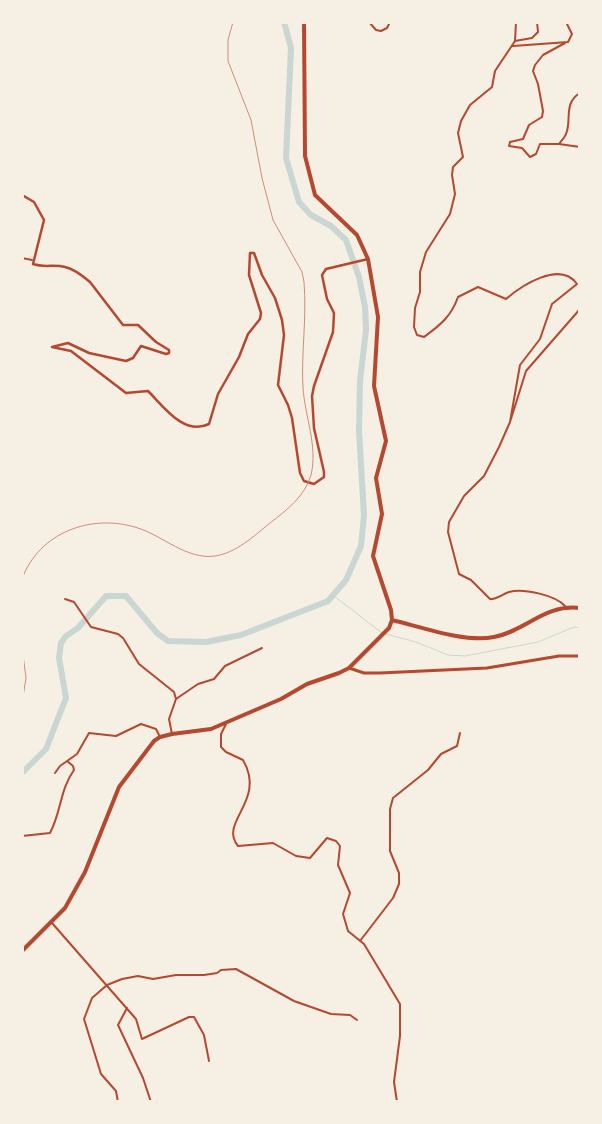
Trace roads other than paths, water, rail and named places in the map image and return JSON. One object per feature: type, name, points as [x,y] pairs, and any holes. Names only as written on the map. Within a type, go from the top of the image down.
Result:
[{"type":"highway","points":[[22,951],[65,908],[85,872],[119,787],[160,736],[211,729],[282,699],[306,684],[349,668],[389,628],[392,620],[391,610],[374,556],[382,514],[376,478],[386,441],[374,386],[378,318],[368,258],[357,234],[315,195],[305,156],[304,22]]},
{"type":"highway","points":[[392,620],[482,639],[501,636],[565,606],[580,608]]},
{"type":"main road","points":[[349,668],[372,673],[467,668],[559,656],[580,656]]},
{"type":"street","points":[[369,22],[376,30],[381,31],[387,28],[390,22]]},
{"type":"street","points":[[510,422],[520,365],[540,339],[552,304],[577,284],[575,280],[565,275],[545,276],[526,283],[506,300],[478,287],[458,297],[448,318],[424,338],[417,336],[414,327],[415,308],[420,292],[420,272],[426,252],[450,214],[455,194],[452,175],[454,168],[463,157],[458,133],[461,121],[470,105],[492,87],[495,71],[515,41],[516,22]]},
{"type":"street","points":[[515,41],[532,38],[538,32],[537,22]]},
{"type":"street","points":[[566,22],[572,34],[570,40],[543,55],[533,71],[538,84],[543,112],[542,117],[529,125],[523,139],[508,144],[522,148],[530,157],[536,154],[540,144],[580,147]]},
{"type":"street","points":[[513,46],[565,43]]},
{"type":"street","points":[[559,144],[567,133],[567,116],[571,102],[580,93]]},
{"type":"street","points":[[22,195],[34,202],[44,220],[39,242],[32,260]]},
{"type":"street","points":[[22,258],[32,260],[33,264],[42,267],[64,266],[83,276],[123,325],[138,325],[156,342],[169,350],[169,353],[166,354],[140,346],[133,358],[126,362],[89,353],[68,343],[52,346],[71,351],[126,393],[148,391],[181,423],[198,426],[206,425],[212,419],[218,394],[240,356],[248,334],[260,319],[261,313],[249,275],[250,253],[254,253],[262,274],[275,298],[282,320],[284,335],[278,385],[292,418],[300,473],[304,481],[314,484],[324,477],[324,472],[314,428],[312,396],[331,341],[334,313],[328,299],[322,275],[324,270],[368,258]]},
{"type":"street","points":[[565,606],[548,597],[526,592],[509,592],[496,599],[490,599],[471,580],[459,574],[448,532],[449,522],[464,496],[484,476],[510,422],[526,371],[580,308]]},
{"type":"street","points":[[65,599],[74,602],[91,627],[118,634],[123,638],[139,664],[174,692],[176,699],[170,719],[172,734]]},
{"type":"street","points":[[176,699],[198,684],[214,679],[225,666],[262,648]]},
{"type":"street","points":[[227,722],[221,734],[221,746],[226,752],[243,760],[251,776],[250,794],[235,821],[233,831],[235,842],[243,846],[273,843],[296,856],[310,858],[324,840],[331,838],[340,846],[339,868],[350,893],[344,909],[344,919],[348,931],[360,941],[394,990],[400,1004],[400,1036],[394,1082],[397,1102]]},
{"type":"street","points":[[55,772],[77,754],[89,733],[116,736],[141,724],[156,729],[160,736]]},
{"type":"street","points":[[360,941],[393,898],[399,884],[399,873],[390,850],[390,808],[393,798],[428,770],[442,754],[457,746],[460,733]]},
{"type":"street","points":[[22,836],[50,833],[56,823],[66,785],[74,770],[74,766],[67,761]]},
{"type":"street","points":[[52,923],[136,1019],[144,1040],[175,1023],[189,1017],[194,1017],[204,1035],[210,1061]]},
{"type":"street","points":[[118,1102],[116,1091],[101,1074],[84,1019],[92,998],[108,985],[138,976],[153,979],[176,975],[204,975],[217,973],[221,970],[236,969],[294,1001],[331,1014],[350,1015],[357,1020]]},
{"type":"street","points":[[127,1008],[118,1025],[143,1078],[151,1102]]},
{"type":"street","points":[[22,1082],[22,1090]]},
{"type":"waterway","points":[[22,773],[46,749],[66,698],[59,658],[61,643],[66,636],[78,628],[106,596],[126,596],[157,633],[168,641],[206,642],[241,635],[328,601],[346,580],[361,546],[364,515],[359,431],[360,381],[366,330],[365,307],[359,277],[346,240],[331,226],[311,215],[299,202],[286,158],[291,48],[284,22]]},
{"type":"waterway","points":[[334,596],[382,633]]},
{"type":"waterway","points":[[386,634],[416,642],[448,655],[465,656],[538,642],[574,627],[580,628]]},
{"type":"railway","points":[[22,579],[30,563],[41,549],[54,538],[69,530],[86,525],[103,523],[121,524],[138,528],[195,554],[205,556],[223,554],[244,543],[283,513],[295,502],[308,483],[313,464],[313,453],[303,388],[304,282],[302,272],[273,220],[262,178],[251,120],[228,61],[228,40],[233,22]]},
{"type":"railway","points":[[22,647],[26,678],[22,703]]}]
